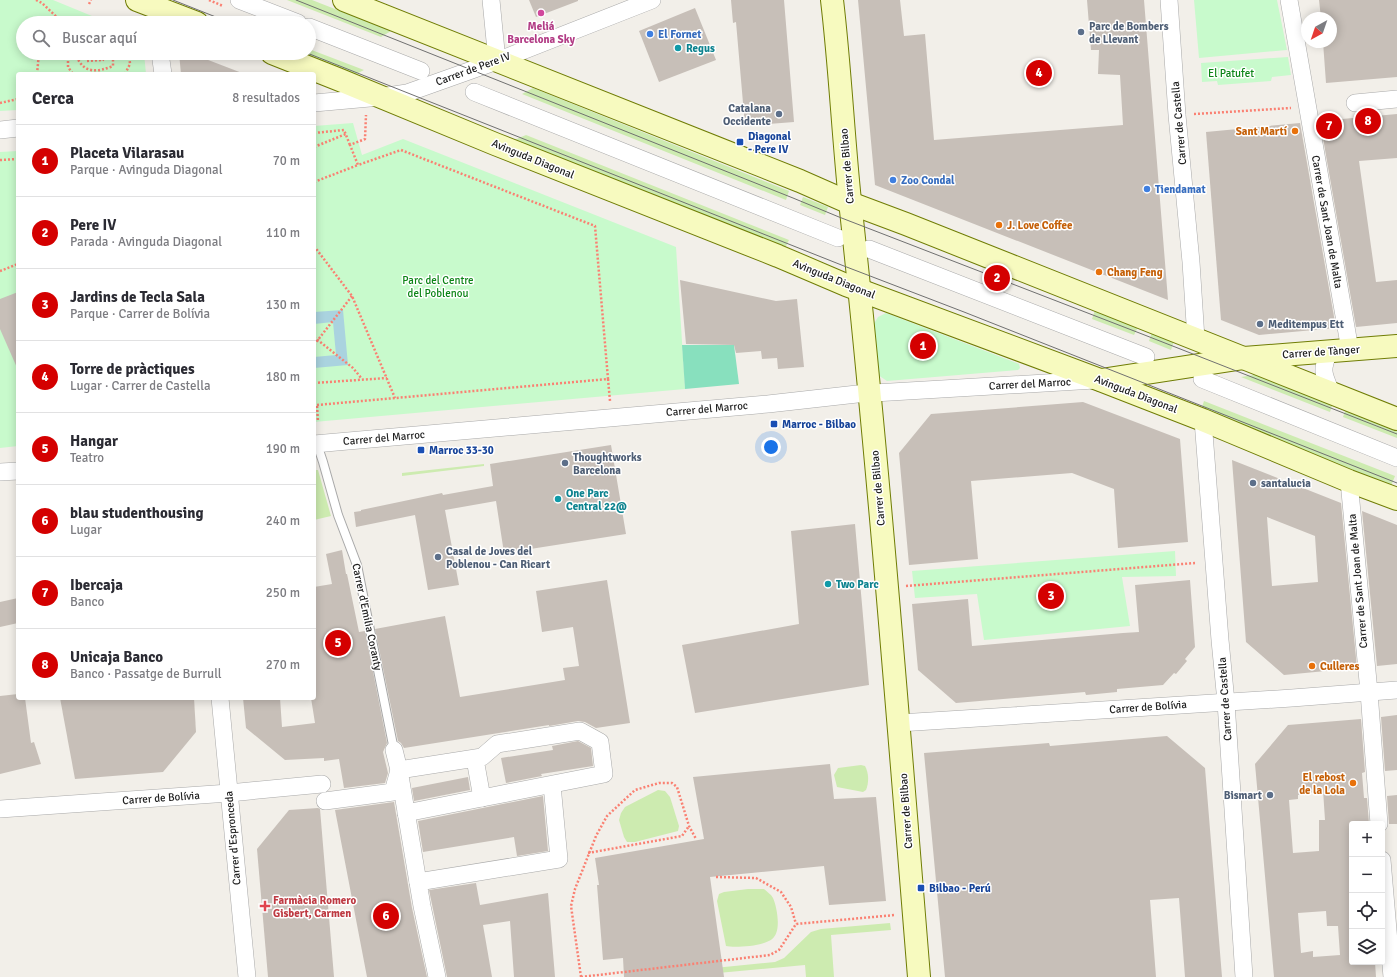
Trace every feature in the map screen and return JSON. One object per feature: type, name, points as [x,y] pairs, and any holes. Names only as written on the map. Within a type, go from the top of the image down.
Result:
[{"type":"street","points":[[239,0],[280,16]]},
{"type":"street","points":[[344,0],[800,181],[1197,357],[1397,458]]},
{"type":"street","points":[[491,0],[497,61]]},
{"type":"street","name":"Carrer de Pere IV","points":[[316,103],[374,104],[497,61],[652,0]]},
{"type":"street","name":"Carrer de Bilbao","points":[[832,0],[850,203],[877,467],[919,977]]},
{"type":"street","name":"Carrer de Castella","points":[[1169,0],[1177,115],[1191,262],[1197,357]]},
{"type":"street","name":"Carrer de Sant Joan de Malta","points":[[1289,0],[1307,107],[1340,351]]},
{"type":"street","points":[[152,8],[176,16]]},
{"type":"street","points":[[316,30],[421,70]]},
{"type":"street","points":[[161,60],[162,72]]},
{"type":"street","name":"Avinguda Diagonal","points":[[286,60],[310,72]]},
{"type":"street","name":"Avinguda Diagonal","points":[[316,75],[374,104],[1100,380],[1397,499]]},
{"type":"street","points":[[474,92],[838,238]]},
{"type":"street","points":[[1355,103],[1397,99]]},
{"type":"street","points":[[0,130],[16,128]]},
{"type":"street","points":[[869,249],[1146,357]]},
{"type":"street","name":"Carrer de Tànger","points":[[1100,380],[1197,357],[1244,358],[1397,346]]},
{"type":"street","points":[[1331,392],[1323,373],[1325,363],[1340,351]]},
{"type":"street","points":[[1244,358],[1397,419]]},
{"type":"street","name":"Carrer del Marroc","points":[[316,444],[869,394],[1100,380]]},
{"type":"street","name":"Carrer de Castella","points":[[1203,420],[1226,702],[1244,977]]},
{"type":"street","points":[[0,472],[16,471]]},
{"type":"street","name":"Carrer de Sant Joan de Malta","points":[[1349,481],[1369,692],[1379,821]]},
{"type":"street","name":"Carrer de Bolívia","points":[[899,723],[1397,690]]},
{"type":"street","name":"Carrer d'Espronceda","points":[[220,700],[247,977]]},
{"type":"street","points":[[399,770],[482,757],[497,744],[580,731],[600,742],[604,774],[406,812]]},
{"type":"street","name":"Carrer d'Emilia Coranty","points":[[394,750],[437,977]]},
{"type":"street","points":[[475,758],[482,798]]},
{"type":"street","name":"Carrer d'Emilia Coranty","points":[[325,801],[393,792],[399,770]]},
{"type":"street","name":"Carrer de Bolívia","points":[[0,809],[229,793],[322,784]]},
{"type":"street","points":[[418,882],[559,860],[552,785]]},
{"type":"street","points":[[1385,893],[1392,977]]},
{"type":"lane","name":"Carrer d'Emilia Coranty","points":[[316,444],[323,462],[338,515],[356,565],[394,750]]},
{"type":"path","points":[[36,0],[42,3],[56,16]]},
{"type":"path","points":[[89,4],[91,0]]},
{"type":"path","points":[[212,0],[212,6]]},
{"type":"path","points":[[37,72],[38,60]]},
{"type":"path","points":[[68,60],[68,67],[72,72]]},
{"type":"path","points":[[78,60],[80,65],[88,70],[104,70],[113,66],[113,60]]},
{"type":"path","points":[[87,61],[103,60]]},
{"type":"path","points":[[126,72],[130,64],[130,60]]},
{"type":"path","points":[[0,103],[16,99]]},
{"type":"path","points":[[350,145],[365,139],[374,104]]},
{"type":"path","points":[[1193,114],[1307,107]]},
{"type":"path","points":[[316,133],[344,130],[358,165]]},
{"type":"path","points":[[316,146],[346,134]]},
{"type":"path","points":[[316,181],[401,150],[595,226],[610,401]]},
{"type":"path","points":[[0,160],[16,159]]},
{"type":"path","points":[[316,249],[352,296],[395,398]]},
{"type":"path","points":[[0,271],[16,265]]},
{"type":"path","points":[[316,342],[352,296]]},
{"type":"path","points":[[318,340],[331,352],[353,368],[362,380]]},
{"type":"path","points":[[316,383],[386,378]]},
{"type":"path","points":[[318,422],[316,405],[608,379]]},
{"type":"path","points":[[904,586],[1195,563]]},
{"type":"path","points":[[696,839],[689,826],[677,788],[672,783],[659,783],[635,790],[607,816],[588,853],[575,889],[571,906],[581,977],[770,955],[779,950],[796,924],[791,907],[781,892],[756,878],[716,877]]},
{"type":"path","points":[[588,853],[682,836],[689,826]]},
{"type":"path","points":[[796,924],[896,915]]},
{"type":"green space","points":[[0,0],[53,0],[92,16],[16,16],[16,60],[145,60],[146,72],[16,72],[16,110],[0,111]]},
{"type":"green space","points":[[287,0],[312,0],[391,31],[381,37]]},
{"type":"green space","points":[[1194,0],[1277,0],[1287,50],[1199,58]]},
{"type":"green space","points":[[316,52],[364,70],[352,76],[312,60],[316,60]]},
{"type":"green space","name":"El Patufet","points":[[1288,57],[1291,75],[1272,77],[1271,81],[1218,85],[1217,81],[1202,82],[1201,63]]},
{"type":"green space","points":[[533,88],[789,191],[786,200],[522,94]]},
{"type":"green space","name":"Parc del Centre del Poblenou","points":[[353,123],[362,155],[403,139],[676,247],[685,389],[316,422],[316,126]]},
{"type":"green space","points":[[526,135],[789,240],[785,248],[514,140]]},
{"type":"green space","points":[[16,151],[16,446],[0,448],[0,152]]},
{"type":"green space","points":[[803,197],[828,207],[825,215],[800,205]]},
{"type":"green space","points":[[1095,310],[1138,327],[1134,335],[1092,319]]},
{"type":"green space","points":[[886,313],[1019,364],[1020,368],[1018,370],[887,381],[878,375],[872,327],[878,317]]},
{"type":"green space","points":[[1152,332],[1174,341],[1171,350],[1149,341]]},
{"type":"green space","points":[[682,345],[734,345],[739,384],[685,389]]},
{"type":"green space","points":[[1260,374],[1333,403],[1330,412],[1241,377]]},
{"type":"green space","points":[[1204,401],[1395,476],[1391,486],[1201,410]]},
{"type":"green space","points":[[1346,408],[1397,428],[1397,438],[1343,417]]},
{"type":"green space","points":[[484,464],[484,466],[402,476],[402,473]]},
{"type":"green space","points":[[316,470],[318,470],[331,516],[316,520]]},
{"type":"green space","points":[[1175,551],[1176,576],[1122,577],[1130,626],[984,640],[977,594],[915,598],[912,571]]},
{"type":"green space","points":[[861,765],[865,766],[868,775],[866,790],[863,792],[837,787],[834,775],[838,768]]},
{"type":"green space","points":[[658,790],[665,791],[670,797],[679,826],[678,831],[635,842],[627,842],[619,820],[621,813],[625,807]]},
{"type":"green space","points":[[748,889],[764,889],[772,897],[778,918],[776,933],[771,940],[759,944],[736,947],[726,946],[717,901],[719,894]]},
{"type":"green space","points":[[890,923],[891,930],[831,935],[834,977],[806,977],[805,965],[675,977],[665,973],[775,962],[784,958],[811,932],[821,929]]},
{"type":"water","points":[[343,310],[348,365],[316,368],[316,357],[336,355],[333,322],[316,324],[316,312]]},
{"type":"building","name":"Meliá Barcelona Sky","points":[[529,0],[578,0],[578,1],[536,17]]},
{"type":"building","points":[[731,0],[784,0],[794,122],[745,126],[736,22],[733,23]]},
{"type":"building","points":[[858,0],[900,0],[904,36],[925,34],[934,140],[1123,125],[1120,75],[1098,74],[1099,50],[1091,50],[1087,0],[1144,0],[1168,300],[875,185]]},
{"type":"building","points":[[1319,0],[1397,0],[1397,77],[1326,83],[1323,48],[1337,48],[1337,12],[1320,12]]},
{"type":"building","name":"Regus","points":[[695,8],[716,60],[659,82],[639,31]]},
{"type":"building","points":[[180,60],[208,60],[239,72],[181,72]]},
{"type":"building","points":[[1397,114],[1397,158],[1359,161],[1376,282],[1397,280],[1397,323],[1356,327],[1320,121]]},
{"type":"building","points":[[1300,123],[1336,328],[1259,335],[1221,320],[1206,132]]},
{"type":"building","points":[[680,280],[776,301],[797,299],[804,367],[778,369],[777,358],[762,359],[761,351],[736,353],[734,345],[686,344]]},
{"type":"building","points":[[16,293],[16,365],[0,329],[0,299]]},
{"type":"building","points":[[1083,402],[1180,439],[1188,542],[1118,548],[1114,489],[1072,473],[971,481],[978,559],[909,565],[899,453],[931,414]]},
{"type":"building","name":"One Parc Central 22@","points":[[611,445],[626,534],[504,553],[496,501],[445,510],[459,585],[428,590],[415,515],[356,527],[354,512],[442,493],[443,495],[493,486],[490,464]]},
{"type":"building","points":[[1232,460],[1341,503],[1357,668],[1284,675],[1246,642]],"holes":[[[1267,517],[1315,536],[1318,582],[1272,586]]]},
{"type":"building","points":[[1362,511],[1397,525],[1397,664],[1377,666]]},
{"type":"building","name":"Two Parc","points":[[855,524],[869,685],[695,713],[682,645],[799,624],[791,531]]},
{"type":"building","points":[[342,550],[359,632],[365,631],[387,743],[383,752],[388,773],[385,783],[344,788],[339,759],[324,761],[324,758],[285,760],[246,728],[243,700],[280,700],[282,727],[315,723],[311,700],[316,700],[316,587],[332,584],[326,554]]},
{"type":"building","points":[[607,580],[630,723],[596,728],[585,722],[578,721],[404,748],[398,741],[375,629],[445,616],[460,697],[565,680],[563,668],[579,666],[573,627],[542,632],[536,591]]},
{"type":"building","points":[[1190,580],[1195,647],[1185,659],[1187,661],[1176,674],[1174,673],[1163,685],[1117,689],[1117,692],[1086,695],[1085,692],[956,703],[918,670],[912,604],[968,599],[972,646],[1139,632],[1135,585]]},
{"type":"building","points":[[16,598],[16,623],[0,627],[0,602]]},
{"type":"building","points":[[16,694],[16,700],[25,700],[31,743],[34,742],[41,764],[0,774],[0,696]]},
{"type":"building","points":[[60,700],[194,700],[196,732],[163,772],[75,779]]},
{"type":"building","points":[[1397,715],[1397,770],[1385,771],[1381,717]]},
{"type":"building","points":[[1361,719],[1365,772],[1362,773],[1364,798],[1367,798],[1369,821],[1349,821],[1349,965],[1375,965],[1376,977],[1274,977],[1255,764],[1288,725]],"holes":[[[1323,790],[1325,820],[1319,820],[1319,851],[1293,853],[1289,800],[1298,799],[1298,795]],[[1326,911],[1327,926],[1338,926],[1340,955],[1313,957],[1313,951],[1301,953],[1298,913]]]},
{"type":"building","points":[[1167,736],[1205,768],[1222,977],[1185,977],[1179,898],[1150,900],[1156,977],[945,977],[924,753],[1049,743],[1050,746]]},
{"type":"building","points":[[578,741],[591,748],[593,766],[541,774],[542,776],[506,783],[501,758],[553,750],[552,746]]},
{"type":"building","points":[[830,764],[834,799],[876,797],[886,901],[829,905],[824,866],[710,877],[724,977],[624,977],[623,958],[603,960],[597,885],[599,885],[595,858],[704,839],[693,777]]},
{"type":"building","points":[[468,777],[470,790],[414,801],[412,788]]},
{"type":"building","points":[[1397,795],[1397,824],[1389,824],[1387,796]]},
{"type":"building","points":[[543,796],[548,851],[517,856],[514,837],[423,852],[418,821]]},
{"type":"building","points":[[394,802],[412,908],[427,977],[367,977],[335,810]]},
{"type":"building","points":[[320,809],[334,977],[268,977],[257,849],[289,810]]},
{"type":"building","points":[[476,883],[480,905],[548,893],[555,977],[514,977],[510,921],[483,925],[492,977],[447,977],[429,890]]},
{"type":"tram line","points":[[173,0],[213,16]]},
{"type":"tram line","points":[[296,0],[839,217],[1397,434]]},
{"type":"tram line","points":[[316,57],[1397,483]]},
{"type":"place","name":"Meliá Barcelona Sky","points":[[541,13]]},
{"type":"place","name":"Parc de Bombers de Llevant","points":[[1081,32]]},
{"type":"place","name":"El Fornet","points":[[650,34]]},
{"type":"place","name":"Regus","points":[[678,48]]},
{"type":"place","name":"Torre de pràctiques","points":[[1039,73]]},
{"type":"place","name":"Catalana Occidente","points":[[779,114]]},
{"type":"place","name":"Unicaja Banco","points":[[1368,121]]},
{"type":"place","name":"Ibercaja","points":[[1329,126]]},
{"type":"place","name":"Sant Martí","points":[[1295,131]]},
{"type":"place","name":"Diagonal - Pere IV","points":[[740,142]]},
{"type":"place","name":"Zoo Condal","points":[[893,180]]},
{"type":"place","name":"Tiendamat","points":[[1147,189]]},
{"type":"place","name":"J. Love Coffee","points":[[999,225]]},
{"type":"place","name":"Chang Feng","points":[[1099,272]]},
{"type":"place","name":"Pere IV","points":[[997,278]]},
{"type":"place","name":"Meditempus Ett","points":[[1260,324]]},
{"type":"place","name":"Placeta Vilarasau","points":[[923,346]]},
{"type":"place","name":"Marroc - Bilbao","points":[[774,424]]},
{"type":"place","name":"Marroc 33-30","points":[[421,450]]},
{"type":"place","name":"Thoughtworks Barcelona","points":[[565,463]]},
{"type":"place","name":"santalucia","points":[[1253,483]]},
{"type":"place","name":"One Parc Central 22@","points":[[558,499]]},
{"type":"place","name":"Casal de Joves del Poblenou - Can Ricart","points":[[438,557]]},
{"type":"place","name":"Two Parc","points":[[828,584]]},
{"type":"place","name":"Jardins de Tecla Sala","points":[[1051,596]]},
{"type":"place","name":"Hangar","points":[[338,643]]},
{"type":"place","name":"Culleres","points":[[1312,666]]},
{"type":"place","name":"El rebost de la Lola","points":[[1353,783]]},
{"type":"place","name":"Bismart","points":[[1270,795]]},
{"type":"place","name":"Bilbao - Perú","points":[[921,888]]},
{"type":"place","name":"Farmàcia Romero Gisbert, Carmen","points":[[265,906]]},
{"type":"place","name":"blau studenthousing","points":[[386,916]]}]
